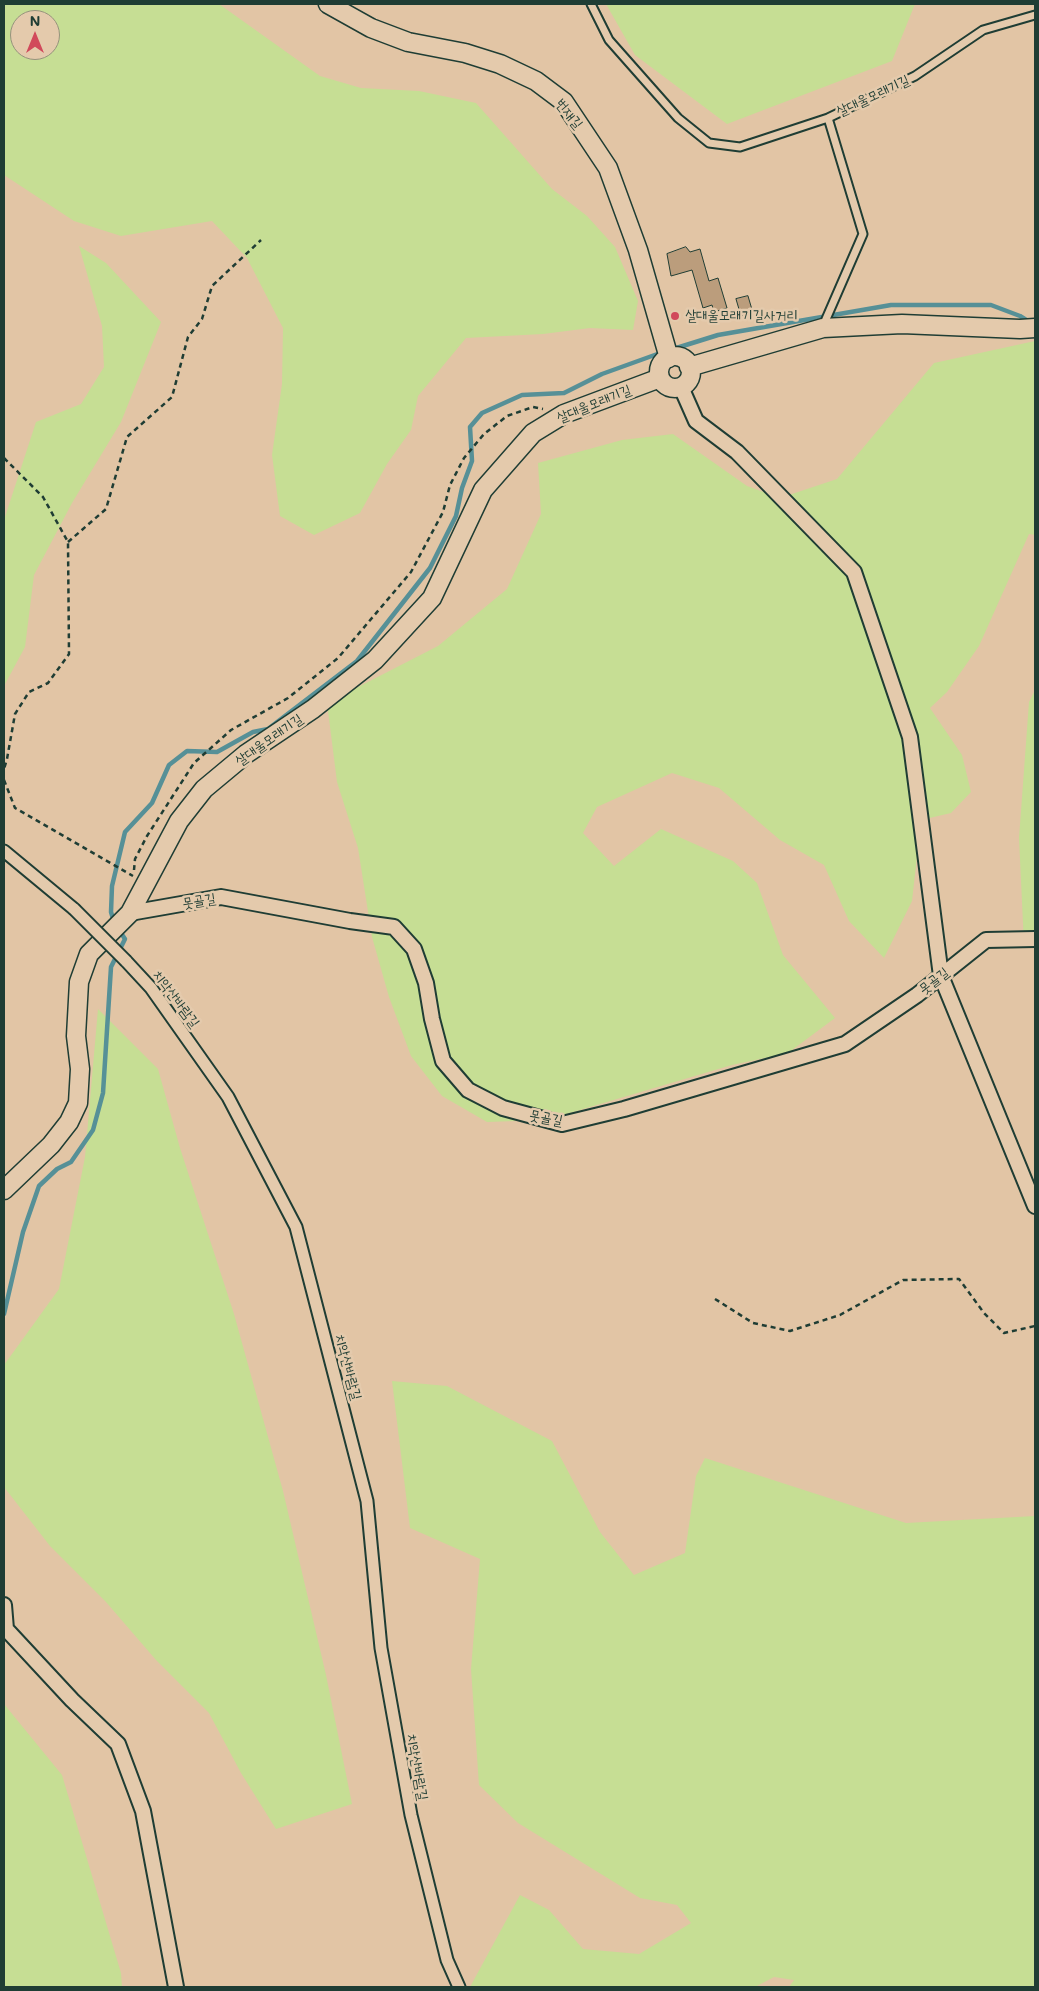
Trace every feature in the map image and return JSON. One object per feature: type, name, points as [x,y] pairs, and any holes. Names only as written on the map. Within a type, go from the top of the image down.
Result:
[{"type":"street","name":"번재길","points":[[328,4],[371,28],[408,42],[465,54],[500,64],[536,82],[564,102],[608,168],[638,250],[668,356]]},
{"type":"street","points":[[689,367],[825,323],[1028,329]]},
{"type":"street","points":[[668,356],[680,357],[689,367],[689,379],[681,387],[671,388],[662,383],[659,369],[668,356]]},
{"type":"street","name":"살대울모래기길","points":[[4,1190],[50,1145],[69,1122],[78,1103],[80,1069],[76,1036],[79,982],[89,954],[126,918],[179,821],[204,789],[246,754],[313,709],[375,660],[432,598],[483,490],[533,434],[564,414],[660,378]]},
{"type":"street","points":[[681,387],[696,421],[737,452],[854,572],[910,737],[941,976],[1035,1206]]},
{"type":"street","name":"치악산바람길","points":[[4,851],[74,909],[151,988],[228,1096],[296,1227],[368,1501],[381,1648],[411,1815],[447,1960],[458,1987]]},
{"type":"street","name":"못골길","points":[[126,918],[221,897],[350,921],[394,927],[414,949],[426,983],[432,1019],[443,1061],[468,1090],[503,1108],[562,1124],[624,1109],[845,1044],[917,995],[986,940],[1035,939]]},
{"type":"street","points":[[4,1605],[6,1629],[72,1700],[118,1744],[143,1812],[176,1987]]},
{"type":"lane","points":[[591,4],[610,40],[678,118],[709,143],[740,147],[828,118]]},
{"type":"lane","name":"살대울모래기길","points":[[825,323],[863,234],[828,118],[915,76],[984,30],[1035,16]]},
{"type":"path","points":[[68,542],[106,509],[127,436],[172,397],[188,337],[202,318],[212,286],[261,240]]},
{"type":"path","points":[[194,763],[210,747],[232,730],[288,698],[338,658],[411,572],[443,512],[450,485],[467,454],[484,434],[507,416],[533,406],[564,414]]},
{"type":"path","points":[[4,458],[43,497],[68,542],[69,654],[48,683],[29,692],[15,714],[4,769]]},
{"type":"path","points":[[4,780],[15,808],[133,876]]},
{"type":"path","points":[[715,1299],[753,1323],[790,1330],[840,1315],[904,1280],[960,1279],[984,1314],[1004,1333],[1035,1326]]},
{"type":"green space","points":[[4,4],[219,4],[320,76],[361,88],[419,91],[476,103],[552,189],[587,216],[615,247],[638,301],[633,330],[590,328],[543,334],[466,338],[418,396],[411,430],[387,464],[360,513],[314,535],[280,516],[272,455],[282,384],[283,328],[247,258],[212,221],[121,236],[74,221],[4,175]]},
{"type":"green space","points":[[606,4],[915,4],[892,61],[727,124],[635,55]]},
{"type":"green space","points":[[79,246],[106,263],[161,322],[121,422],[72,503],[34,575],[25,647],[4,686],[4,520],[36,422],[81,404],[104,367],[102,326]]},
{"type":"green space","points":[[1035,341],[1035,535],[1029,534],[979,646],[947,692],[930,708],[962,755],[971,792],[951,813],[921,820],[912,901],[884,958],[849,921],[824,865],[780,840],[719,788],[672,773],[597,807],[583,833],[614,866],[661,829],[733,861],[757,883],[783,955],[835,1018],[788,1053],[732,1065],[546,1120],[487,1122],[442,1096],[411,1056],[389,997],[372,937],[358,848],[337,782],[327,703],[438,646],[507,589],[541,514],[538,463],[622,440],[673,434],[747,486],[780,498],[837,479],[934,363]]},
{"type":"green space","points":[[1035,690],[1035,939],[1024,945],[1019,838],[1029,702]]},
{"type":"green space","points":[[98,1009],[158,1069],[180,1148],[234,1314],[283,1491],[326,1675],[352,1804],[276,1829],[241,1773],[209,1713],[156,1660],[106,1602],[50,1546],[4,1487],[4,1365],[59,1289],[85,1157]]},
{"type":"green space","points":[[392,1381],[447,1386],[552,1441],[600,1532],[634,1575],[685,1553],[696,1476],[705,1458],[906,1523],[1035,1516],[1035,1987],[789,1987],[794,1980],[774,1977],[755,1987],[470,1987],[520,1895],[549,1910],[583,1949],[639,1954],[691,1923],[677,1905],[640,1898],[518,1823],[479,1785],[471,1669],[480,1559],[410,1528]]},
{"type":"green space","points":[[4,1704],[62,1775],[121,1973],[122,1987],[4,1987]]},
{"type":"building","points":[[686,247],[690,252],[700,249],[709,281],[718,278],[727,308],[714,312],[712,305],[703,308],[692,270],[671,276],[667,254]]},
{"type":"building","points":[[748,296],[753,313],[741,316],[736,299]]},
{"type":"waterway","points":[[670,350],[718,335],[891,305],[991,305],[1020,316],[1031,323]]},
{"type":"waterway","points":[[114,922],[111,912],[112,886],[125,832],[152,803],[169,765],[187,751],[217,752],[253,732],[268,729],[357,661],[430,568],[456,516],[462,488],[472,461],[470,427],[482,413],[522,395],[564,393],[602,374],[663,352]]},
{"type":"waterway","points":[[4,1314],[23,1232],[39,1186],[57,1169],[71,1162],[93,1130],[103,1093],[111,967],[125,939],[119,930]]},
{"type":"place","name":"살대울모래기길사거리","points":[[675,316]]}]
